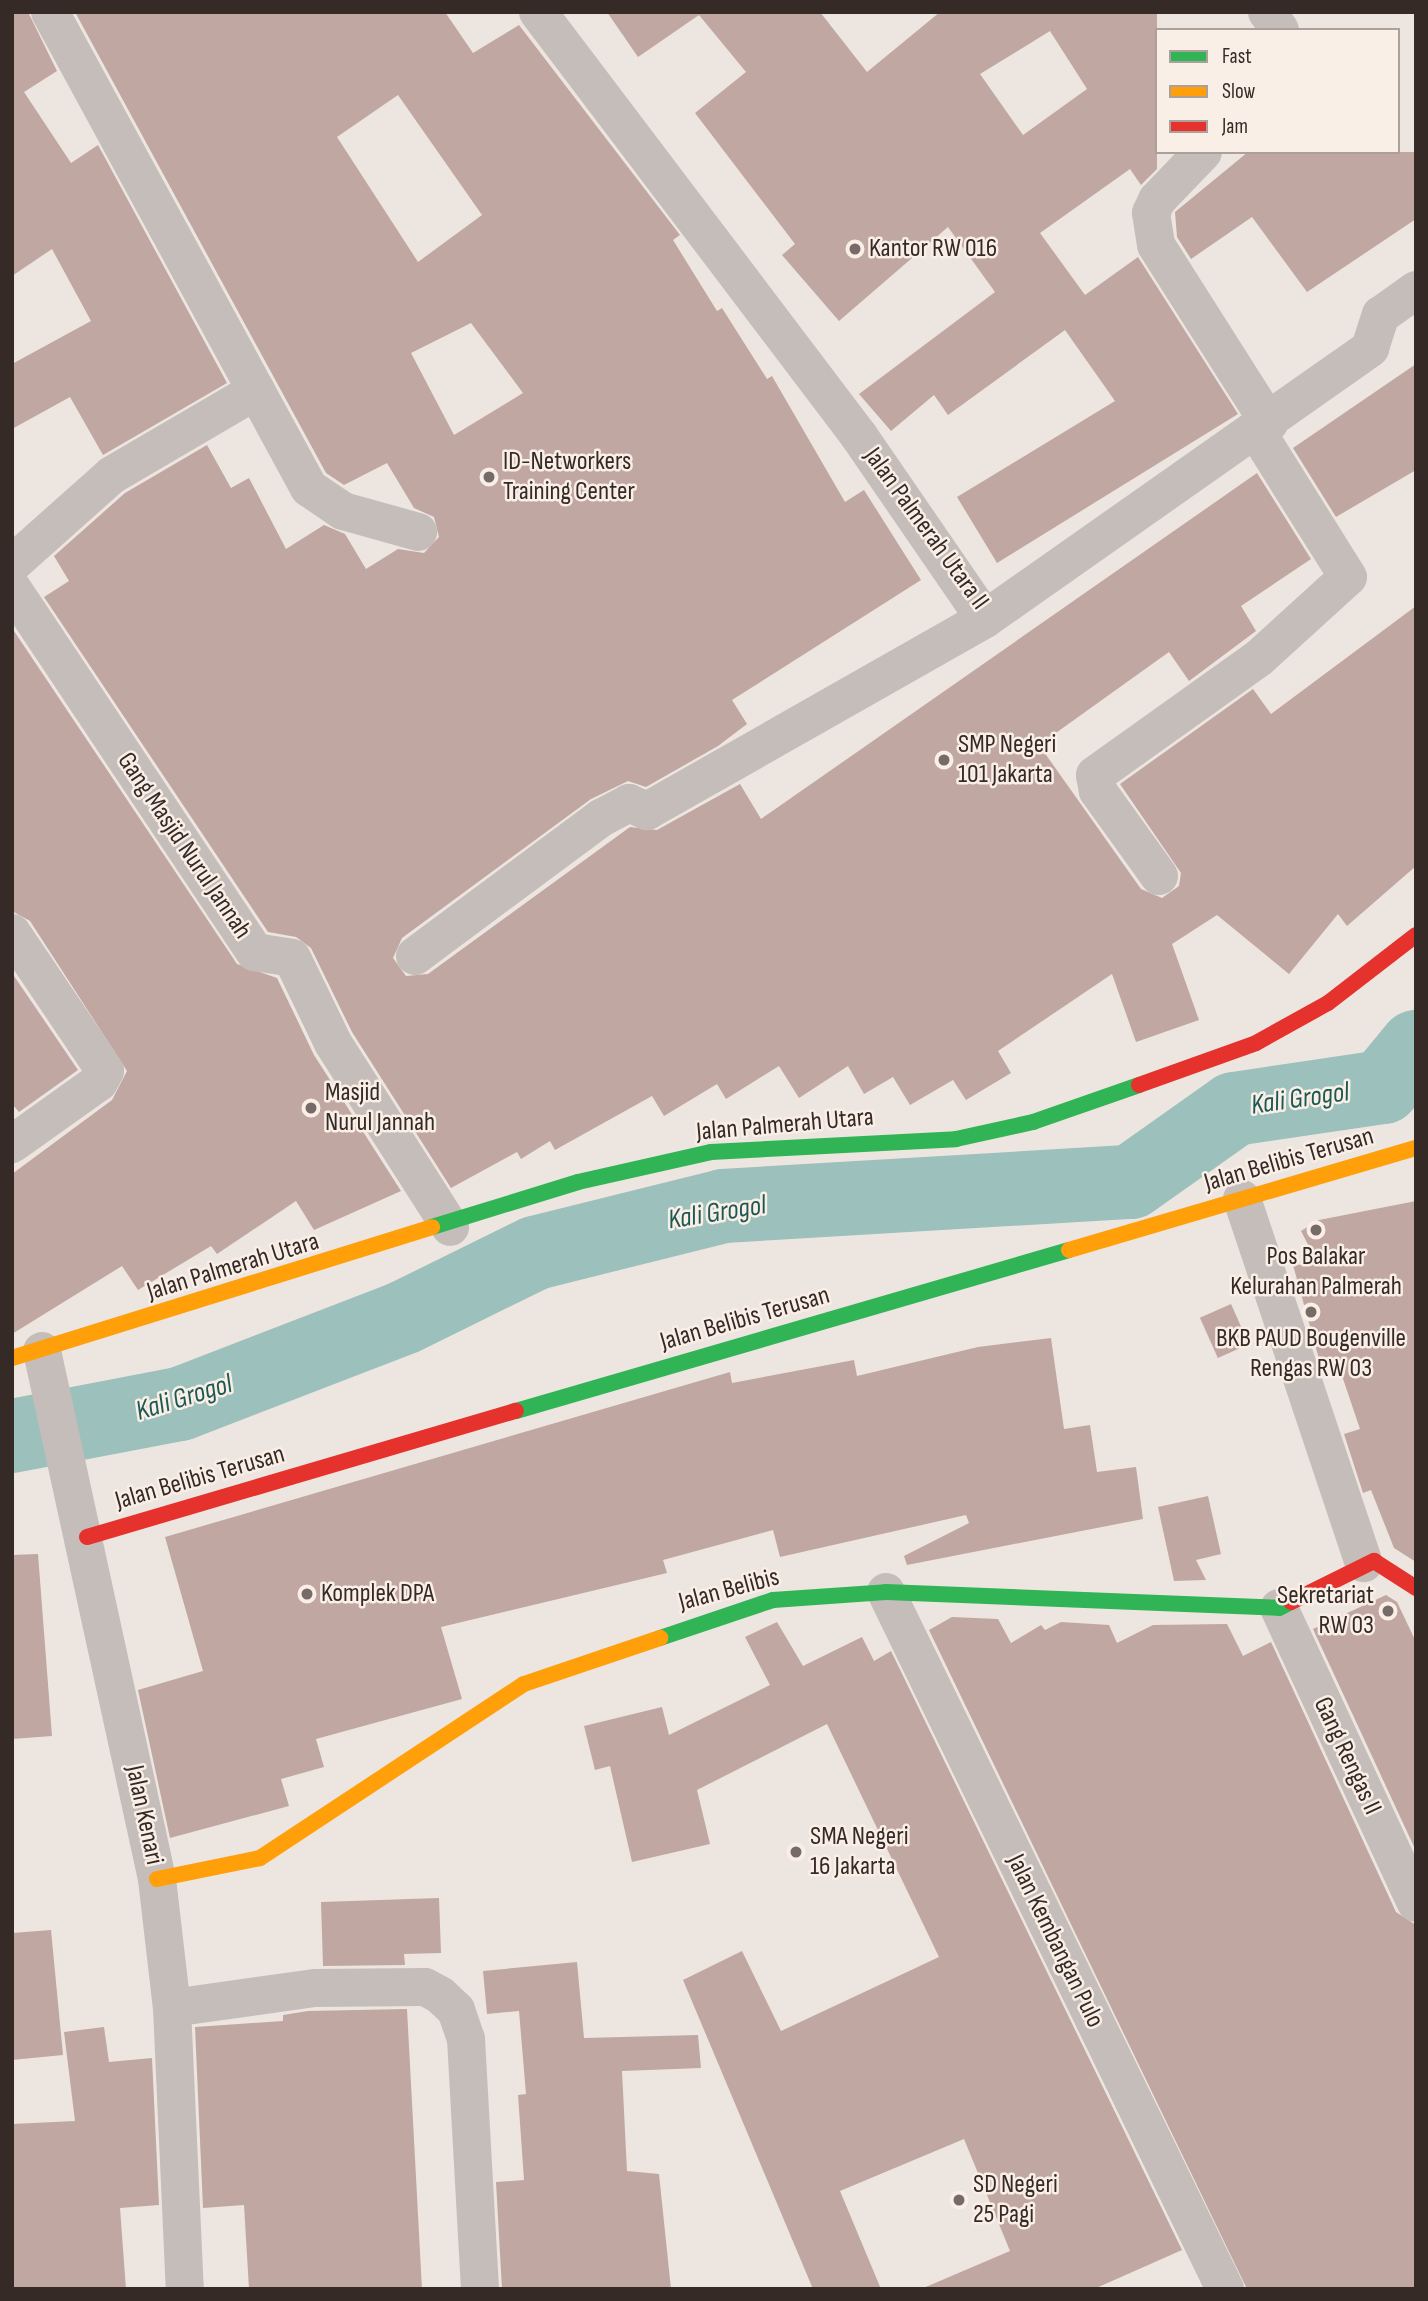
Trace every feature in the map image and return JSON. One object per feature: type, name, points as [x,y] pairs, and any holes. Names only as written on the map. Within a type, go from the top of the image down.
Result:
[{"type":"street","points":[[50,12],[309,488],[343,511],[418,531]]},
{"type":"street","name":"Jalan Palmerah Utara II","points":[[538,12],[859,436],[985,619],[1263,428],[1370,348],[1381,315],[1416,290]]},
{"type":"street","points":[[1267,12],[1279,28]]},
{"type":"street","points":[[1159,876],[1098,792],[1095,775],[1259,658],[1348,577],[1156,245],[1151,213],[1157,200],[1201,154]]},
{"type":"street","points":[[12,564],[112,475],[256,391]]},
{"type":"street","name":"Gang Masjid Nurul Jannah","points":[[12,588],[255,952],[292,958],[333,1043],[450,1227]]},
{"type":"street","points":[[415,956],[601,818],[629,803],[647,811],[985,619]]},
{"type":"street","points":[[12,933],[105,1071],[99,1082],[12,1144]]},
{"type":"street","name":"Jalan Palmerah Utara","points":[[27,1354],[450,1227],[578,1182],[711,1152],[956,1139],[1033,1122],[1256,1043],[1328,1003],[1416,935]]},
{"type":"street","name":"Jalan Belibis Terusan","points":[[87,1537],[1416,1149]]},
{"type":"street","points":[[1242,1199],[1364,1563]]},
{"type":"street","name":"Jalan Kenari","points":[[27,1354],[51,1390],[87,1537],[157,1879],[172,2008],[185,2289]]},
{"type":"street","points":[[1279,1608],[1364,1563],[1399,1572],[1416,1588]]},
{"type":"street","name":"Jalan Belibis","points":[[157,1879],[260,1858],[462,1721],[524,1684],[579,1662],[773,1600],[886,1592],[1130,1604],[1223,1601],[1279,1608]]},
{"type":"street","name":"Jalan Kembangan Pulo","points":[[886,1592],[1225,2289]]},
{"type":"street","name":"Gang Rengas II","points":[[1279,1608],[1416,1903]]},
{"type":"street","points":[[172,2008],[315,1988],[425,1987],[440,1995],[456,2010],[466,2039],[480,2289]]},
{"type":"building","points":[[12,12],[28,12],[57,71],[24,92],[71,163],[98,145],[227,383],[103,455],[70,397],[12,429],[12,364],[91,321],[52,249],[12,276]]},
{"type":"building","points":[[75,12],[445,12],[473,53],[519,25],[680,235],[673,240],[717,311],[722,308],[767,379],[772,376],[845,502],[864,490],[921,580],[732,700],[747,724],[718,746],[646,787],[628,781],[591,799],[402,938],[393,958],[406,976],[428,974],[630,827],[657,830],[740,784],[761,819],[1257,473],[1311,559],[1241,606],[1256,631],[1189,681],[1169,652],[1039,745],[1141,889],[1162,898],[1179,886],[1181,873],[1120,784],[1253,689],[1271,714],[1416,606],[1416,866],[1347,926],[1338,914],[1289,974],[1217,915],[1172,944],[1199,1020],[1136,1042],[1112,974],[998,1051],[1011,1073],[966,1100],[953,1080],[910,1105],[893,1077],[864,1094],[848,1066],[799,1098],[779,1066],[726,1099],[717,1084],[664,1116],[652,1096],[555,1150],[550,1141],[521,1159],[517,1152],[451,1188],[352,1032],[311,948],[296,937],[268,932],[44,597],[69,581],[54,556],[125,493],[207,445],[231,488],[249,478],[286,549],[324,525],[345,534],[366,569],[398,549],[424,553],[439,537],[434,517],[414,508],[387,463],[344,485],[326,473]],"holes":[[[398,95],[482,215],[418,262],[337,137]],[[471,323],[523,393],[454,435],[411,353]]]},
{"type":"building","points":[[607,12],[820,12],[867,72],[940,12],[1157,12],[1157,169],[1141,185],[1130,169],[1040,233],[1085,295],[1138,257],[1238,414],[997,563],[957,497],[1115,401],[1065,330],[948,415],[934,395],[891,431],[859,394],[995,292],[948,227],[839,321],[782,255],[795,244],[695,113],[746,72],[699,15],[638,57]],"holes":[[[1050,31],[1087,89],[1023,135],[980,74]]]},
{"type":"building","points":[[1416,152],[1416,219],[1307,292],[1252,217],[1191,259],[1177,237],[1175,212],[1246,154]]},
{"type":"building","points":[[1416,364],[1416,470],[1336,517],[1293,448]]},
{"type":"building","points":[[12,628],[237,964],[277,978],[314,1055],[401,1191],[314,1230],[296,1201],[217,1254],[211,1246],[138,1290],[122,1266],[12,1334],[12,1174],[112,1100],[127,1071],[30,921],[12,911]]},
{"type":"building","points":[[12,973],[78,1070],[19,1112],[12,1104]]},
{"type":"building","points":[[1416,1201],[1416,1562],[1394,1548],[1371,1490],[1363,1493],[1344,1434],[1360,1429],[1336,1358],[1319,1359],[1293,1265],[1318,1264],[1301,1231],[1319,1220]]},
{"type":"building","points":[[1231,1304],[1249,1344],[1218,1358],[1200,1318]]},
{"type":"building","points":[[1051,1338],[1064,1429],[1090,1425],[1097,1472],[1136,1467],[1143,1519],[907,1565],[904,1556],[969,1523],[966,1515],[780,1557],[773,1530],[663,1560],[667,1573],[441,1627],[462,1699],[316,1739],[324,1767],[281,1779],[289,1806],[170,1838],[138,1690],[203,1671],[165,1537],[730,1372],[732,1383],[854,1360],[857,1376],[978,1347]]},
{"type":"building","points":[[1208,1496],[1221,1554],[1196,1560],[1206,1580],[1174,1581],[1158,1507]]},
{"type":"building","points":[[38,1554],[52,1736],[12,1739],[12,1555]]},
{"type":"building","points":[[1386,1595],[1397,1602],[1416,1642],[1416,1851],[1313,1629]]},
{"type":"building","points":[[952,1617],[998,1619],[1011,1643],[1041,1625],[1045,1630],[1061,1622],[1109,1625],[1117,1643],[1153,1625],[1227,1624],[1243,1656],[1271,1642],[1396,1912],[1416,1925],[1416,2289],[1247,2289],[929,1630]]},
{"type":"building","points":[[777,1622],[803,1666],[862,1637],[874,1661],[891,1651],[1182,2250],[1094,2289],[921,2289],[1010,2251],[964,2139],[840,2191],[881,2289],[813,2289],[683,1980],[742,1951],[781,2031],[939,1957],[827,1724],[697,1790],[710,1844],[632,1862],[610,1766],[595,1770],[584,1726],[662,1707],[669,1735],[770,1685],[745,1637]]},
{"type":"building","points":[[439,1898],[441,1953],[404,1954],[405,1965],[323,1966],[321,1902]]},
{"type":"building","points":[[51,1930],[63,2055],[12,2060],[12,1933]]},
{"type":"building","points":[[577,1962],[584,2038],[698,2035],[701,2068],[622,2071],[627,2171],[659,2174],[671,2289],[502,2289],[496,2182],[524,2180],[518,2095],[526,2094],[519,2011],[487,2014],[483,1971]]},
{"type":"building","points":[[407,2009],[422,2289],[249,2289],[244,2205],[203,2208],[195,2027],[283,2021],[283,2015],[308,2011]]},
{"type":"building","points":[[104,2027],[109,2062],[152,2058],[159,2205],[120,2208],[126,2289],[12,2289],[12,2124],[75,2121],[64,2032]]},
{"type":"waterway","name":"Kali Grogol","points":[[12,1436],[180,1404],[405,1317],[535,1253],[723,1206],[1131,1182],[1234,1109],[1383,1087],[1416,1047]]},
{"type":"traffic: fast","points":[[432,1227],[578,1182],[711,1152],[956,1139],[1033,1122],[1139,1085]]},
{"type":"traffic: fast","points":[[516,1411],[1069,1250]]},
{"type":"traffic: fast","points":[[660,1638],[773,1600],[886,1592],[1279,1608],[1291,1602]]},
{"type":"traffic: slow","points":[[1069,1250],[1416,1148]]},
{"type":"traffic: slow","points":[[12,1358],[432,1227]]},
{"type":"traffic: slow","points":[[157,1879],[260,1858],[524,1684],[660,1638]]},
{"type":"traffic: jam","points":[[1139,1085],[1256,1043],[1328,1003],[1416,935]]},
{"type":"traffic: jam","points":[[87,1537],[516,1411]]},
{"type":"traffic: jam","points":[[1291,1602],[1374,1561],[1416,1588]]},
{"type":"place","name":"Kantor RW 016","points":[[855,249]]},
{"type":"place","name":"ID-Networkers Training Center","points":[[489,477]]},
{"type":"place","name":"SMP Negeri 101 Jakarta","points":[[944,760]]},
{"type":"place","name":"Masjid Nurul Jannah","points":[[311,1108]]},
{"type":"place","name":"Pos Balakar Kelurahan Palmerah","points":[[1316,1230]]},
{"type":"place","name":"BKB PAUD Bougenville Rengas RW 03","points":[[1311,1312]]},
{"type":"place","name":"Komplek DPA","points":[[307,1594]]},
{"type":"place","name":"Sekretariat RW 03","points":[[1388,1611]]},
{"type":"place","name":"SMA Negeri 16 Jakarta","points":[[796,1852]]},
{"type":"place","name":"SD Negeri 25 Pagi","points":[[959,2200]]}]
